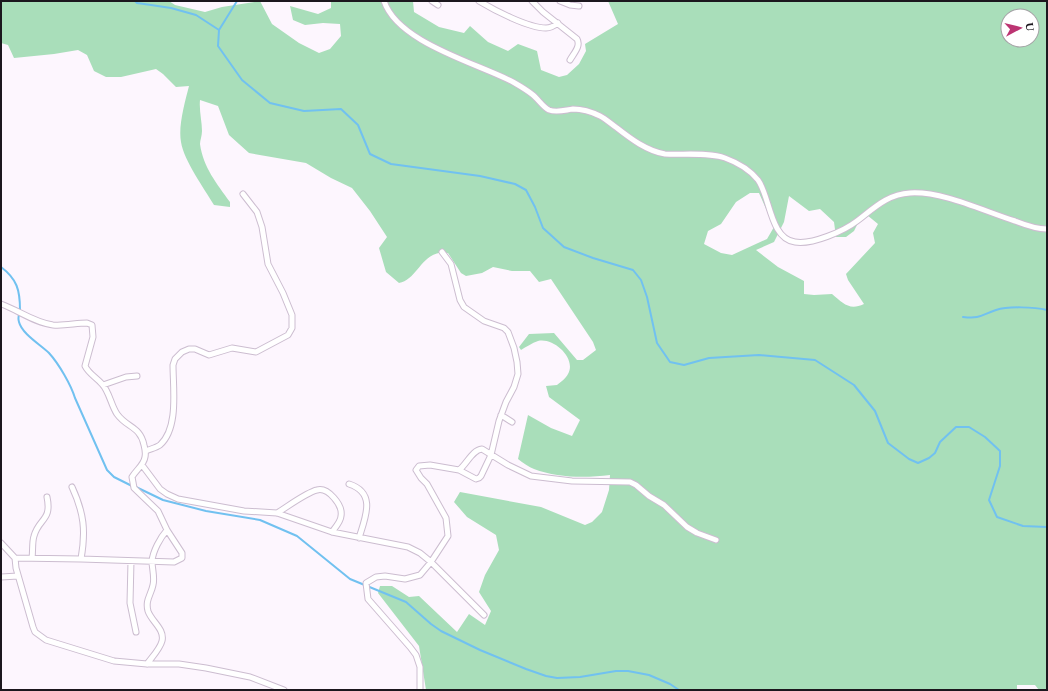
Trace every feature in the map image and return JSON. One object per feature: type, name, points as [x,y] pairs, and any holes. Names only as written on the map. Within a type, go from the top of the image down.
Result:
[{"type":"street","points":[[384,1],[392,16],[414,36],[447,53],[514,82],[533,95],[549,109],[562,111],[572,109],[583,110],[599,115],[631,139],[656,152],[665,154],[719,156],[744,168],[758,180],[779,230],[786,239],[794,242],[812,241],[824,238],[856,222],[886,199],[898,194],[910,192],[952,199],[1023,224],[1047,229]]},
{"type":"street","points":[[432,1],[438,5]]},
{"type":"street","points":[[479,1],[489,7],[533,26],[546,28],[552,27],[558,23]]},
{"type":"street","points":[[532,1],[577,39],[579,43],[570,60]]},
{"type":"street","points":[[560,1],[570,5],[579,6]]},
{"type":"street","points":[[146,451],[159,446],[166,438],[171,427],[174,411],[173,365],[175,359],[182,352],[189,348],[196,349],[209,355],[232,348],[256,352],[288,334],[292,328],[292,315],[283,293],[268,264],[262,226],[257,212],[243,194]]},
{"type":"street","points":[[420,690],[420,667],[416,655],[406,641],[368,599],[366,583],[376,577],[385,576],[405,579],[411,578],[420,575],[430,562],[448,536],[448,525],[446,518],[427,484],[416,470],[419,466],[424,465],[459,470],[476,479],[479,478],[491,455],[501,415],[514,388],[518,374],[518,362],[508,332],[504,328],[484,322],[464,307],[460,300],[452,264],[442,252]]},
{"type":"street","points":[[1,304],[13,308],[36,320],[52,325],[87,323],[92,325],[93,337],[85,366],[87,371],[103,385],[117,413],[125,424],[140,434],[146,451],[142,465],[132,477],[134,488],[158,511],[166,530],[182,553],[182,558],[174,562],[15,558]]},
{"type":"street","points":[[103,385],[126,377],[137,376]]},
{"type":"street","points":[[501,415],[512,422]]},
{"type":"street","points":[[459,470],[478,450],[482,449],[508,465],[531,476],[572,481],[630,482],[664,505],[687,527],[697,534],[716,540]]},
{"type":"street","points":[[142,465],[160,489],[178,499],[244,511],[277,513],[332,532],[408,547],[420,553],[484,615]]},
{"type":"street","points":[[349,484],[357,486],[363,492],[368,503],[359,538]]},
{"type":"street","points":[[72,488],[80,508],[84,528],[84,541],[81,559]]},
{"type":"street","points":[[277,513],[310,492],[318,489],[327,492],[336,500],[341,510],[341,517],[332,532]]},
{"type":"street","points":[[32,558],[34,536],[49,510],[47,497]]},
{"type":"street","points":[[147,664],[162,640],[162,635],[159,628],[148,612],[146,602],[153,584],[154,571],[152,561],[166,530]]},
{"type":"street","points":[[1,543],[15,558],[18,576],[35,632],[46,640],[114,661],[147,664],[179,664],[206,668],[250,677],[284,690]]},
{"type":"street","points":[[131,561],[130,603],[136,632]]},
{"type":"street","points":[[1,577],[18,576]]},
{"type":"green space","points":[[1,1],[169,1],[175,5],[205,12],[222,7],[260,1],[272,24],[299,43],[319,53],[330,49],[341,36],[340,24],[323,23],[305,25],[293,20],[290,6],[318,14],[331,8],[331,1],[413,1],[414,12],[439,27],[464,33],[470,26],[488,42],[508,51],[518,44],[537,51],[541,70],[559,77],[567,75],[579,64],[586,51],[585,44],[618,24],[608,1],[1047,1],[1047,690],[1039,690],[1035,685],[1017,685],[1017,690],[426,690],[419,646],[378,593],[380,586],[392,586],[409,597],[419,596],[457,632],[469,614],[485,625],[491,611],[479,592],[485,575],[499,550],[496,535],[467,517],[454,502],[460,492],[541,507],[585,525],[592,522],[602,512],[609,490],[610,475],[591,477],[562,476],[532,468],[518,459],[528,415],[551,428],[572,436],[580,420],[549,397],[546,386],[557,385],[568,374],[570,368],[569,362],[562,350],[550,342],[544,341],[538,341],[521,350],[519,347],[529,334],[554,333],[577,360],[583,360],[596,350],[593,342],[551,279],[539,282],[530,271],[512,271],[493,267],[482,273],[466,276],[461,273],[448,253],[441,253],[433,255],[410,277],[399,283],[386,272],[379,248],[387,237],[370,211],[352,188],[331,178],[306,163],[249,153],[229,135],[218,106],[200,100],[202,131],[200,144],[204,160],[211,175],[230,202],[230,207],[214,205],[190,166],[181,142],[181,121],[189,86],[176,87],[156,69],[121,77],[106,77],[94,71],[87,55],[78,50],[14,58],[8,45],[1,43]],"holes":[[[750,193],[759,193],[774,227],[767,239],[732,255],[721,253],[704,244],[708,231],[721,224],[736,202]],[[789,196],[809,211],[820,209],[834,222],[836,237],[846,237],[854,231],[858,223],[867,215],[878,224],[873,233],[875,243],[846,274],[848,280],[864,304],[854,307],[846,305],[832,294],[804,294],[804,281],[778,267],[756,250],[774,242],[784,222]]]},
{"type":"waterway","points":[[135,1],[137,3],[171,8],[196,15],[219,30]]},
{"type":"waterway","points":[[237,1],[219,30],[218,46],[242,80],[270,103],[304,111],[341,109],[358,125],[370,154],[391,164],[480,176],[515,184],[526,190],[535,207],[543,228],[564,247],[593,258],[633,270],[641,280],[647,297],[657,343],[670,362],[684,365],[709,358],[759,355],[815,360],[854,385],[875,411],[888,443],[909,459],[918,463],[929,458],[935,453],[940,442],[956,427],[969,427],[985,437],[1000,451],[1000,466],[989,500],[997,517],[1023,526],[1047,527]]},
{"type":"waterway","points":[[1,267],[11,276],[18,291],[20,310],[19,322],[21,326],[24,331],[49,353],[57,363],[71,387],[107,470],[114,477],[132,486]]},
{"type":"waterway","points":[[963,317],[977,317],[996,310],[1014,307],[1047,310]]},
{"type":"waterway","points":[[136,487],[163,500],[206,511],[260,520],[297,536],[350,579],[406,602],[441,631],[480,650],[526,669],[557,678],[580,677],[616,671],[628,671],[649,675],[670,684],[679,690]]}]
